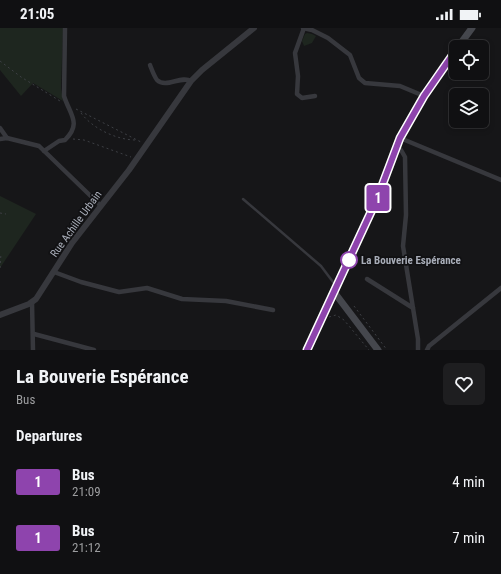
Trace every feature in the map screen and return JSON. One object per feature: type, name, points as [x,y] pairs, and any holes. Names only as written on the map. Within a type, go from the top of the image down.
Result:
[{"type":"main road","points":[[463,40],[472,28]]},
{"type":"main road","points":[[307,350],[377,199],[400,138],[424,96],[449,60]]},
{"type":"main road","points":[[335,289],[378,350]]},
{"type":"street","points":[[44,151],[59,141],[65,140],[73,131],[74,126],[74,117],[64,96],[65,28]]},
{"type":"street","name":"Rue Achille Urbain","points":[[32,302],[38,297],[72,243],[137,160],[191,81],[202,70],[254,28]]},
{"type":"street","points":[[315,96],[302,98],[297,94],[298,76],[295,53],[304,28],[312,30],[328,38],[350,55],[359,78],[365,82],[400,86],[424,96]]},
{"type":"street","points":[[150,65],[157,79],[161,82],[166,83],[183,79],[191,81]]},
{"type":"street","points":[[0,128],[7,138]]},
{"type":"street","points":[[0,139],[7,138],[32,143],[39,146],[101,206]]},
{"type":"street","points":[[400,138],[501,180]]},
{"type":"street","points":[[397,146],[404,157],[406,215],[403,246],[418,339],[418,350]]},
{"type":"street","points":[[54,272],[81,282],[119,292],[148,288],[182,299],[226,301],[273,310]]},
{"type":"street","points":[[366,279],[413,308]]},
{"type":"street","points":[[427,350],[429,346],[501,288]]},
{"type":"street","points":[[0,315],[32,302],[34,334],[33,350]]},
{"type":"street","points":[[34,334],[94,350]]},
{"type":"lane","points":[[243,200],[321,266],[335,289]]},
{"type":"path","points":[[80,112],[85,119],[99,128],[122,139],[136,140]]},
{"type":"path","points":[[65,140],[84,140],[137,160]]},
{"type":"path","points":[[0,213],[6,214]]},
{"type":"path","points":[[0,268],[1,254]]},
{"type":"path","points":[[354,307],[388,350]]},
{"type":"path","points":[[321,320],[336,316],[340,317],[369,350]]},
{"type":"shaded area","points":[[0,28],[63,28],[61,88],[63,101],[33,83],[21,96],[0,70]]},
{"type":"shaded area","points":[[307,33],[316,36],[312,43],[304,46],[302,41]]},
{"type":"shaded area","points":[[0,196],[36,214],[0,268]]},
{"type":"bus line","name":"1","points":[[307,350],[377,199],[400,138],[424,96],[449,60]]},
{"type":"place","name":"La Bouverie Espérance","points":[[349,260]]}]
